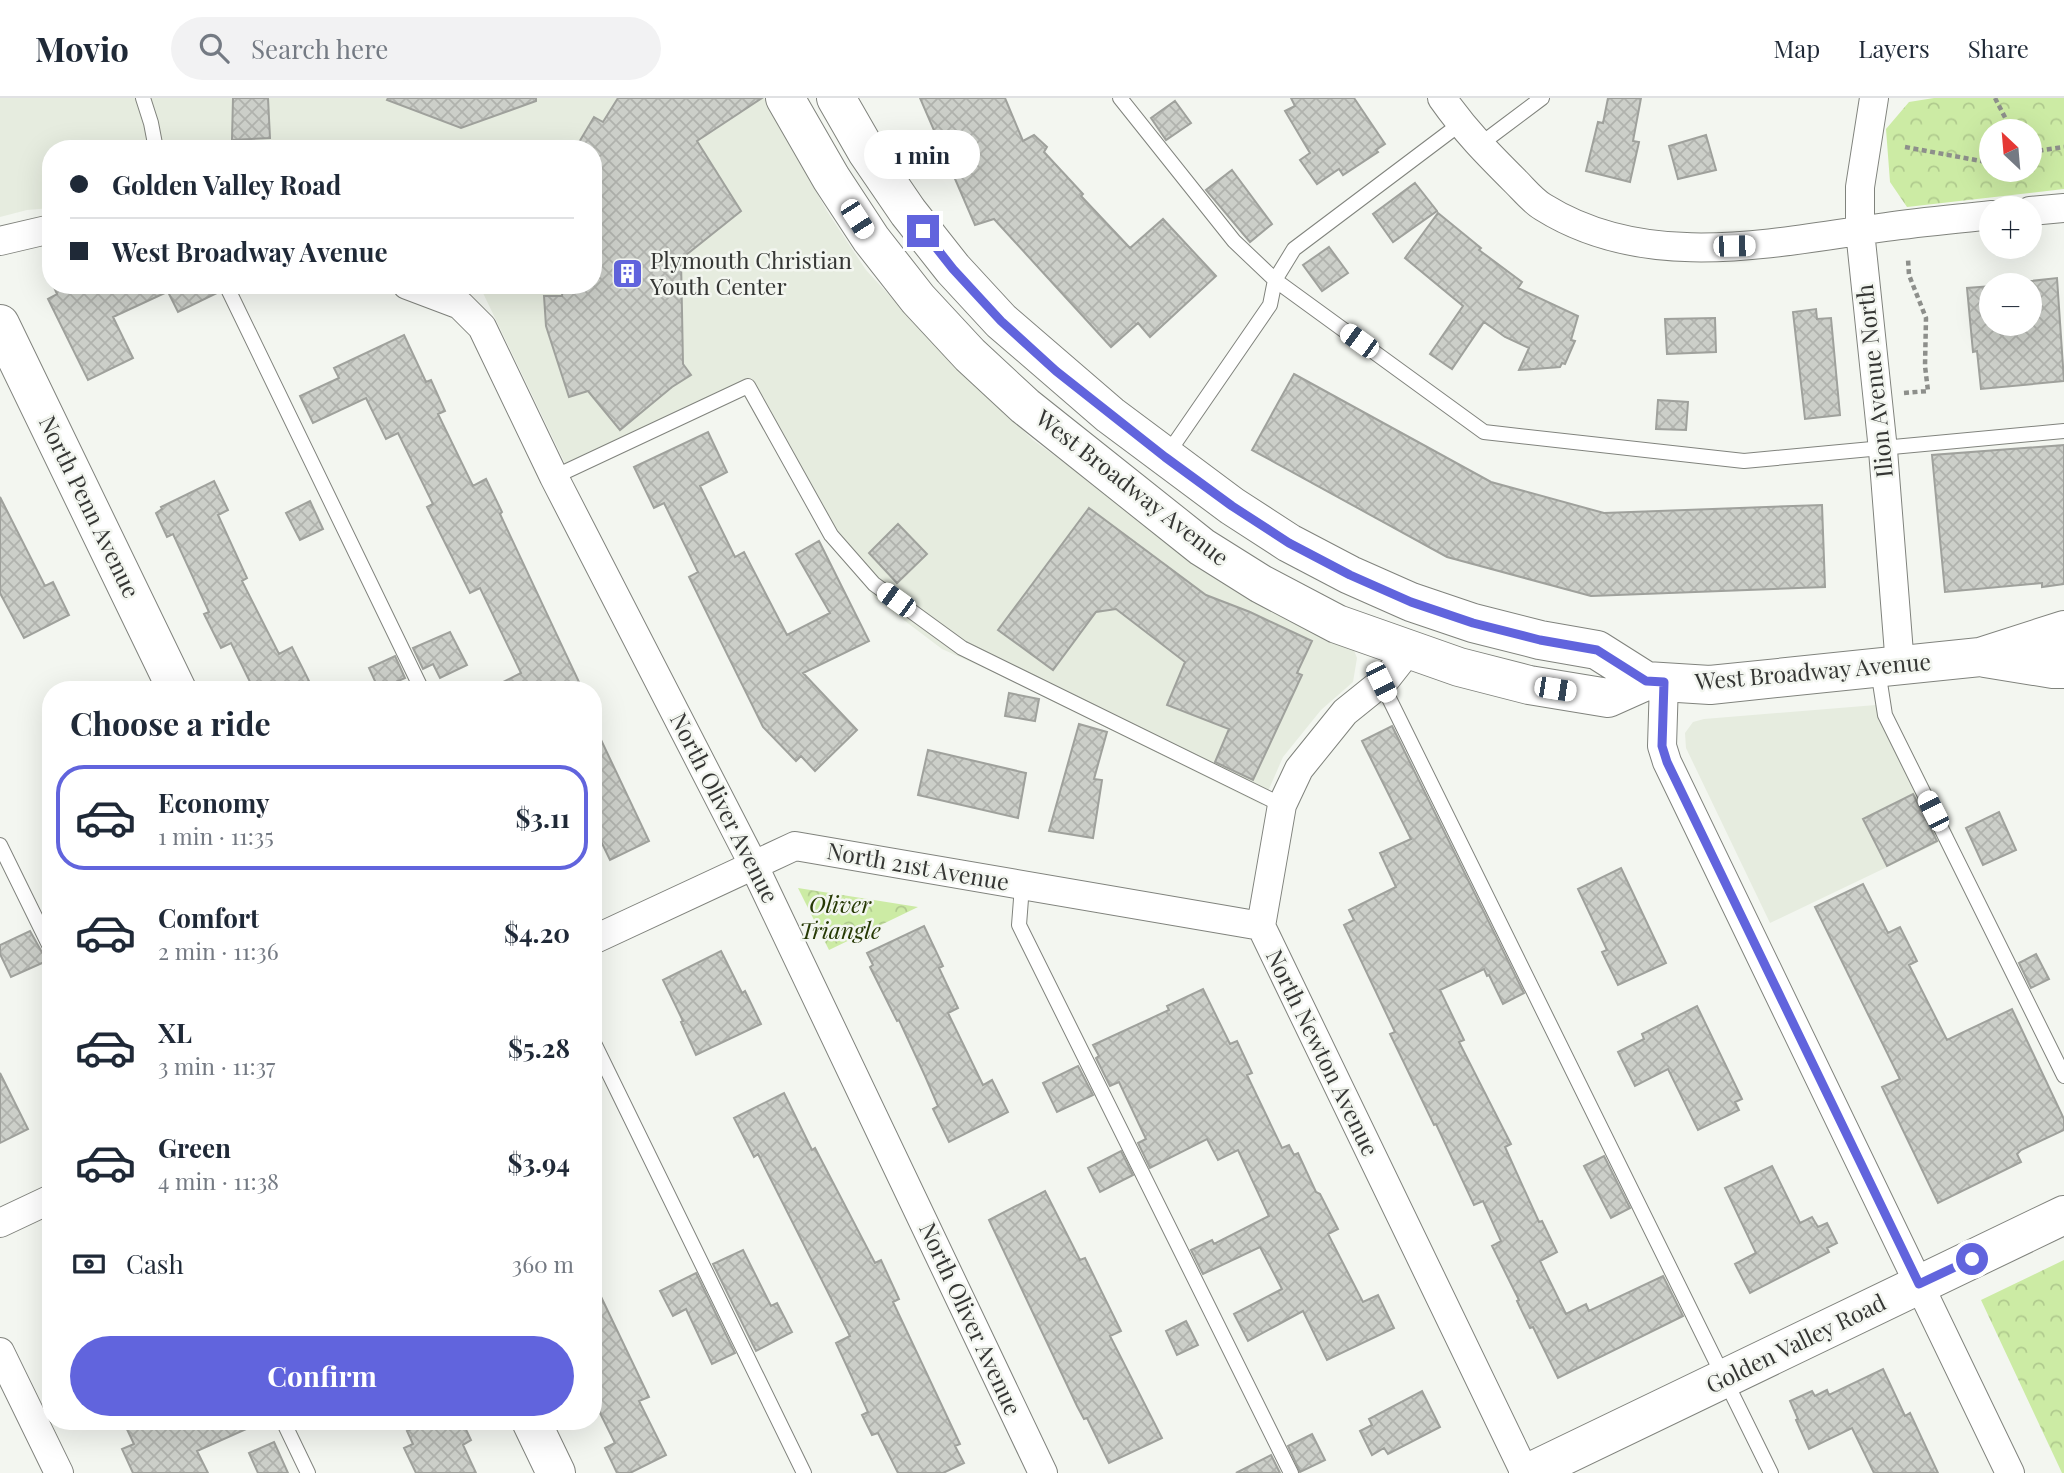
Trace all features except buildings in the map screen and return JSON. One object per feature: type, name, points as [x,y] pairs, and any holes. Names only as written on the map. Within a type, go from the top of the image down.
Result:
[{"type":"main road","name":"West Broadway Avenue","points":[[785,98],[831,178],[871,239],[918,299],[985,338],[1056,371],[1232,506],[1289,543],[1350,575],[1411,602],[1473,623],[1540,640],[1597,650],[1655,682]]},
{"type":"main road","name":"West Broadway Avenue","points":[[836,98],[867,152],[908,212],[953,269],[985,338],[1025,405],[1202,547],[1337,624],[1408,651],[1529,685],[1608,698],[1655,682],[1710,685],[1980,657],[2064,630]]},
{"type":"main road","name":"North Penn Avenue","points":[[0,324],[173,681]]},
{"type":"main road","name":"West Broadway Avenue","points":[[1980,657],[2064,669]]},
{"type":"main road","name":"Golden Valley Road","points":[[1527,1473],[2064,1215]]},
{"type":"main road","points":[[535,1430],[556,1473]]},
{"type":"street","points":[[1442,98],[1478,146],[1541,206],[1598,234],[1647,245],[1694,248],[1754,246],[1979,217]]},
{"type":"street","name":"Ilion Avenue North","points":[[1874,98],[1860,187],[1860,231],[1883,450],[1889,667]]},
{"type":"street","points":[[2042,210],[2064,208]]},
{"type":"street","points":[[0,241],[42,231]]},
{"type":"street","name":"North Oliver Avenue","points":[[432,294],[460,304],[482,327],[554,477],[753,864],[1043,1473]]},
{"type":"street","name":"North Newton Avenue","points":[[1408,651],[1388,677],[1345,712],[1299,769],[1282,805],[1261,926],[1527,1473]]},
{"type":"street","points":[[1655,682],[1662,746],[1667,762],[2010,1473]]},
{"type":"street","name":"North 21st Avenue","points":[[602,936],[794,846],[1261,926]]},
{"type":"street","points":[[0,1223],[42,1203]]},
{"type":"street","points":[[0,1352],[59,1473]]},
{"type":"lane","points":[[143,98],[154,140]]},
{"type":"lane","points":[[1120,98],[1234,241],[1275,280],[1484,432],[1744,461],[2064,431]]},
{"type":"lane","points":[[1478,146],[1542,98]]},
{"type":"lane","points":[[1165,457],[1270,305],[1275,280],[1294,249],[1460,124]]},
{"type":"lane","points":[[230,294],[418,681]]},
{"type":"lane","points":[[554,477],[748,386],[831,535],[874,584],[962,648],[1282,805]]},
{"type":"lane","points":[[1889,667],[1885,715],[2064,1076]]},
{"type":"lane","points":[[1381,682],[1771,1473]]},
{"type":"lane","points":[[0,845],[42,931]]},
{"type":"lane","points":[[1022,886],[1019,925],[1291,1473]]},
{"type":"lane","points":[[602,1059],[804,1473]]},
{"type":"lane","points":[[286,1430],[308,1473]]},
{"type":"path","points":[[1995,98],[2006,119]]},
{"type":"path","points":[[1905,147],[1979,161]]},
{"type":"path","points":[[2042,150],[2064,147]]},
{"type":"path","points":[[1904,393],[1928,391],[1925,366],[1926,318],[1909,275],[1908,259]]},
{"type":"shaded area","points":[[0,98],[764,98],[827,211],[866,270],[942,352],[1033,440],[1161,533],[1353,648],[1357,658],[1353,682],[1321,710],[1283,757],[1262,805],[942,649],[876,599],[825,537],[744,396],[571,476],[483,294],[602,294],[602,140],[42,140],[42,209],[0,217]]},
{"type":"shaded area","points":[[1888,704],[1954,835],[1770,923],[1686,748],[1685,733],[1693,722],[1704,719]]},
{"type":"green space","points":[[1934,98],[2064,98],[2064,189],[1979,196],[1979,199],[1907,207],[1890,182],[1886,129],[1909,102]]},
{"type":"green space","name":"Oliver Triangle","points":[[798,888],[918,907],[829,950]]},
{"type":"green space","points":[[2064,1260],[2064,1473],[2062,1473],[1981,1300]]},
{"type":"place","name":"Plymouth Christian Youth Center","points":[[627,274]]},
{"type":"route","points":[[923,231],[953,269],[1001,321],[1056,371],[1165,457],[1289,543],[1350,575],[1411,602],[1473,623],[1540,640],[1597,650],[1646,681],[1664,682],[1662,746],[1667,762],[1919,1284],[1972,1259]]}]
